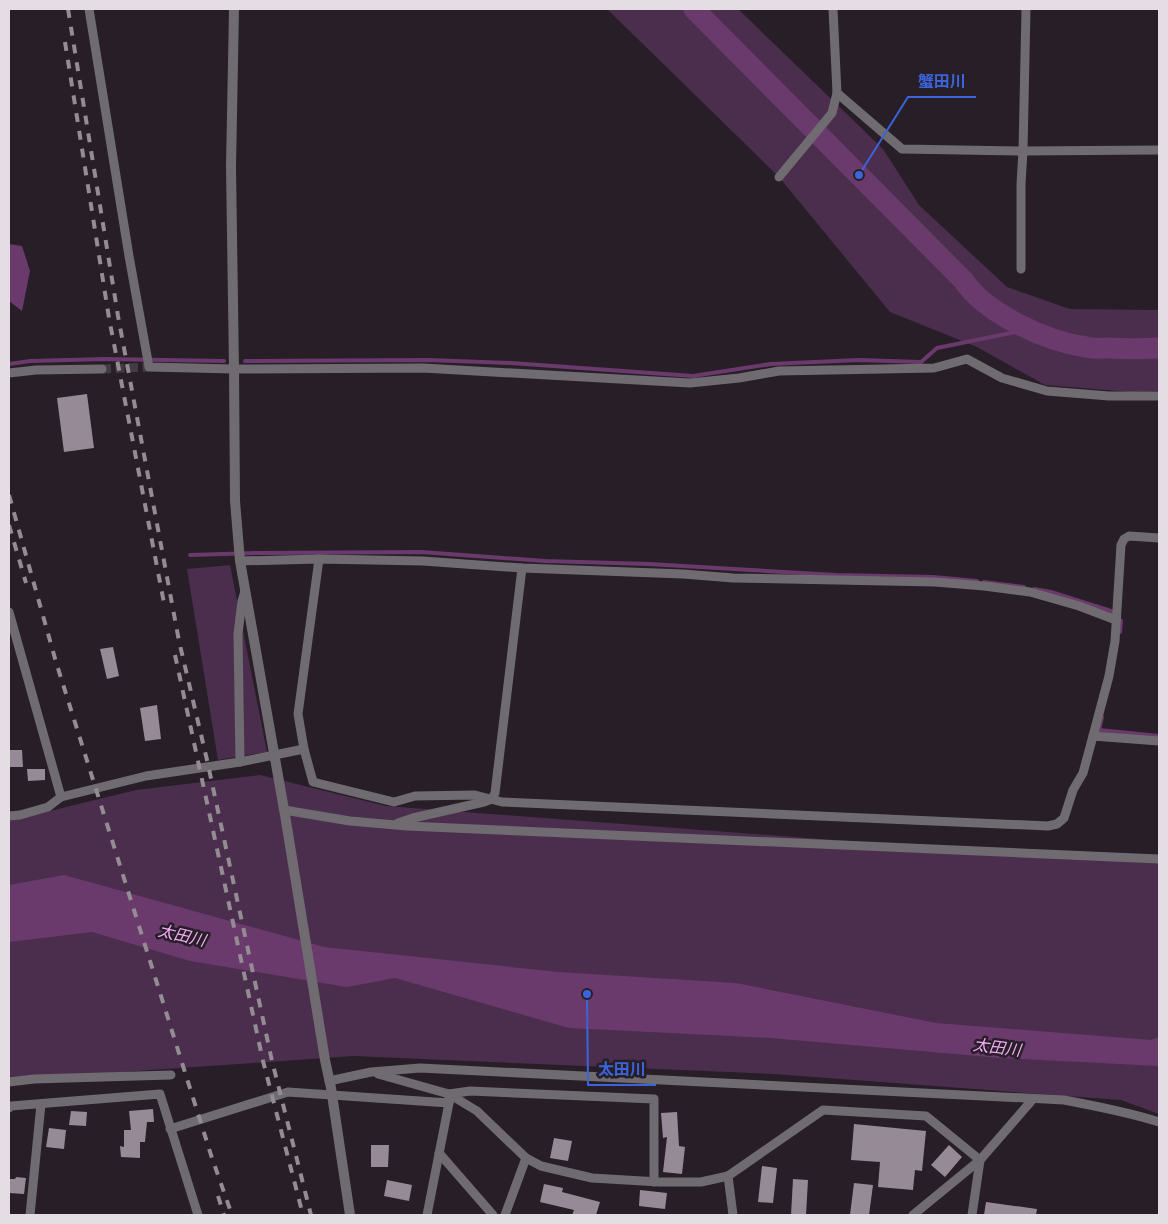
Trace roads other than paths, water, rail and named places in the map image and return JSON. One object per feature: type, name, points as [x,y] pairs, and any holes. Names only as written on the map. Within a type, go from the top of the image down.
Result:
[{"type":"street","points":[[89,9],[128,251],[149,367],[234,369],[423,368],[690,383],[779,372],[934,368],[968,359],[1002,378],[1047,391],[1109,396],[1159,396]]},
{"type":"street","points":[[234,9],[231,167],[235,501],[240,561],[285,813],[350,1215]]},
{"type":"street","points":[[779,177],[832,113],[837,92],[833,9]]},
{"type":"street","points":[[1021,269],[1021,184],[1026,9]]},
{"type":"street","points":[[837,92],[902,149],[1023,151],[1159,150]]},
{"type":"street","points":[[9,373],[36,370],[102,369]]},
{"type":"street","points":[[319,559],[298,714],[304,749],[313,782],[394,802],[416,796],[475,795],[502,802],[1048,826],[1057,824],[1064,818],[1073,790],[1083,773],[1093,736],[1115,642],[1121,545],[1124,539],[1129,536],[1159,538]]},
{"type":"street","points":[[240,561],[319,559],[423,561],[522,568],[632,571],[733,578],[935,582],[1030,592],[1079,606],[1116,620]]},
{"type":"street","points":[[393,825],[492,799],[495,792],[522,568]]},
{"type":"street","points":[[240,762],[238,634],[245,591]]},
{"type":"street","points":[[9,612],[61,797]]},
{"type":"street","points":[[1093,736],[1159,741]]},
{"type":"street","points":[[9,816],[48,807],[61,797],[146,776],[240,762],[304,749]]},
{"type":"street","points":[[285,813],[393,825],[1159,859]]},
{"type":"street","points":[[330,1085],[370,1072],[420,1068],[1064,1100],[1159,1122]]},
{"type":"street","points":[[370,1072],[449,1099],[477,1111],[526,1158],[541,1166],[592,1178],[654,1182],[700,1182],[728,1176],[823,1110],[926,1116],[980,1160]]},
{"type":"street","points":[[9,1082],[34,1079],[171,1075]]},
{"type":"street","points":[[170,1129],[288,1092],[449,1099],[470,1091],[654,1099],[654,1182]]},
{"type":"street","points":[[10,1106],[160,1094],[198,1215]]},
{"type":"street","points":[[427,1215],[449,1099]]},
{"type":"street","points":[[913,1215],[980,1160],[1033,1099]]},
{"type":"street","points":[[30,1215],[41,1104]]},
{"type":"street","points":[[439,1153],[493,1215]]},
{"type":"street","points":[[505,1215],[526,1158]]},
{"type":"street","points":[[972,1215],[980,1160]]},
{"type":"street","points":[[728,1176],[733,1215]]},
{"type":"water","points":[[9,244],[22,246],[30,271],[22,311],[9,301]]},
{"type":"water","points":[[64,875],[324,947],[558,972],[736,983],[936,1023],[1151,1040],[1159,1037],[1159,1066],[1001,1058],[771,1038],[569,1028],[395,978],[347,987],[190,961],[92,932],[9,942],[9,885]]},
{"type":"waterway","points":[[694,9],[973,292],[1001,315],[1053,339],[1089,348],[1159,348]]},
{"type":"waterway","points":[[245,361],[428,360],[511,363],[693,376],[771,364],[859,360],[921,362],[937,348],[1030,329]]},
{"type":"waterway","points":[[9,364],[30,361],[105,359],[224,361]]},
{"type":"waterway","points":[[190,555],[421,552],[545,561],[649,564],[836,575],[933,577],[977,581]]},
{"type":"waterway","points":[[984,582],[1024,587]]},
{"type":"waterway","points":[[1034,589],[1051,592],[1111,611],[1121,621],[1120,632]]},
{"type":"waterway","points":[[1102,717],[1099,730],[1159,736]]},
{"type":"tunnel","points":[[102,369],[149,367]]},
{"type":"railway","points":[[68,9],[118,316],[179,641],[207,760],[272,1061],[311,1215]]},
{"type":"railway","points":[[65,42],[109,318],[164,603]]},
{"type":"railway","points":[[9,495],[56,662],[211,1155],[232,1215]]},
{"type":"railway","points":[[9,525],[26,583]]},
{"type":"railway","points":[[175,655],[263,1061],[303,1215]]},
{"type":"railway","points":[[218,1196],[224,1215]]},
{"type":"place","name":"蟹田川","points":[[859,175]]},
{"type":"place","name":"太田川","points":[[587,994]]}]
